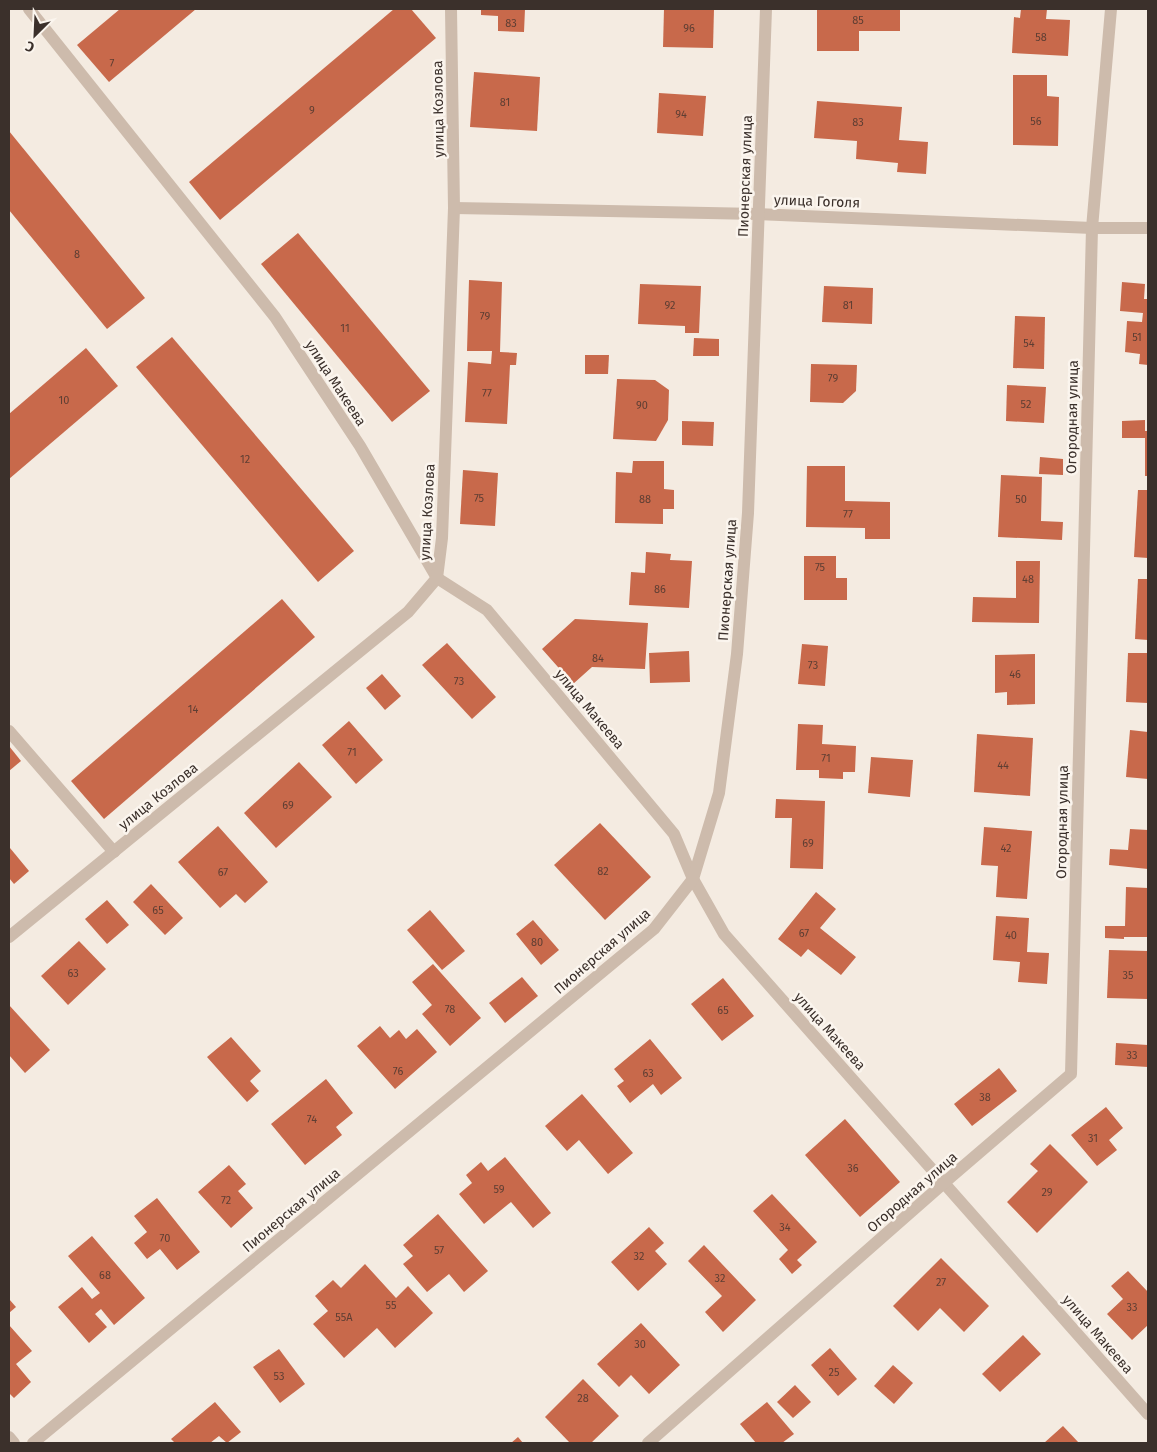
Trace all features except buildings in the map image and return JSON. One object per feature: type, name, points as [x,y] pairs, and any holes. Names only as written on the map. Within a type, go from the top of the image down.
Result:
[{"type":"street","name":"улица Макеева","points":[[29,9],[275,316],[360,446],[437,578],[487,610],[674,834],[693,879],[724,934],[1146,1408]]},
{"type":"street","name":"улица Козлова","points":[[9,937],[408,612],[437,578],[442,538],[454,208],[452,9]]},
{"type":"street","name":"Пионерская улица","points":[[33,1443],[654,929],[693,879],[719,793],[736,654],[748,513],[766,9]]},
{"type":"street","name":"Огородная улица","points":[[648,1443],[945,1182],[1072,1074],[1092,228],[1111,9]]},
{"type":"street","name":"улица Гоголя","points":[[454,208],[758,214],[1092,228],[1148,228]]},
{"type":"street","points":[[9,731],[114,852]]},
{"type":"street","points":[[9,1438],[14,1443]]}]
